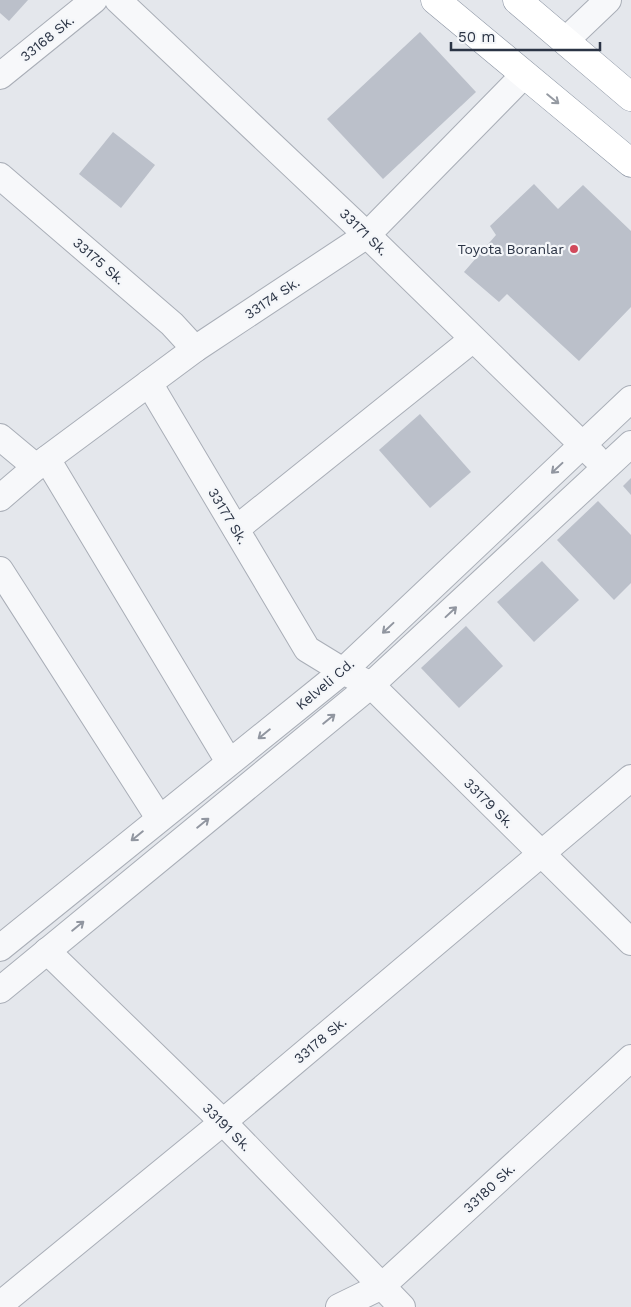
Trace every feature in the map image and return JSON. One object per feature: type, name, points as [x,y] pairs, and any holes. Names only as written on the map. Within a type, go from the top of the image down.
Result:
[{"type":"highway","points":[[435,0],[631,163]]},
{"type":"highway","points":[[517,0],[631,96]]},
{"type":"street","name":"33168 Sk.","points":[[0,76],[94,0]]},
{"type":"street","name":"33171 Sk.","points":[[118,0],[366,235],[607,468]]},
{"type":"street","points":[[565,41],[608,0]]},
{"type":"street","name":"33174 Sk.","points":[[0,498],[42,463],[195,349],[366,235],[524,75]]},
{"type":"street","name":"33175 Sk.","points":[[4,188],[172,324],[195,349]]},
{"type":"street","points":[[236,529],[473,339]]},
{"type":"street","name":"33177 Sk.","points":[[149,383],[307,649]]},
{"type":"street","name":"Kelveli Cd.","points":[[0,948],[343,671],[631,399]]},
{"type":"street","points":[[0,437],[42,463],[229,762]]},
{"type":"street","points":[[0,990],[371,685],[631,444]]},
{"type":"street","points":[[0,570],[159,818]]},
{"type":"street","name":"33179 Sk.","points":[[307,649],[343,671],[371,685],[631,942]]},
{"type":"street","name":"33178 Sk.","points":[[7,1298],[223,1122],[631,778]]},
{"type":"street","name":"33191 Sk.","points":[[47,951],[223,1122],[402,1307]]},
{"type":"street","name":"33180 Sk.","points":[[339,1307],[382,1286],[631,1058]]},
{"type":"building","points":[[0,0],[28,0],[9,21],[0,13]]},
{"type":"building","points":[[420,32],[476,92],[383,179],[327,119]]},
{"type":"building","points":[[113,132],[155,165],[121,208],[79,174]]},
{"type":"building","name":"Toyota Boranlar","points":[[534,184],[558,209],[583,185],[631,231],[631,307],[579,361],[507,294],[499,302],[464,272],[496,235],[490,226]]},
{"type":"building","points":[[420,414],[471,472],[430,508],[379,450]]},
{"type":"building","points":[[631,478],[631,495],[623,486]]},
{"type":"building","points":[[598,501],[631,535],[631,583],[614,600],[557,540]]},
{"type":"building","points":[[542,561],[579,600],[534,642],[497,602]]},
{"type":"building","points":[[466,626],[503,666],[459,708],[421,668]]},
{"type":"place","name":"Toyota Boranlar","points":[[574,249]]}]
